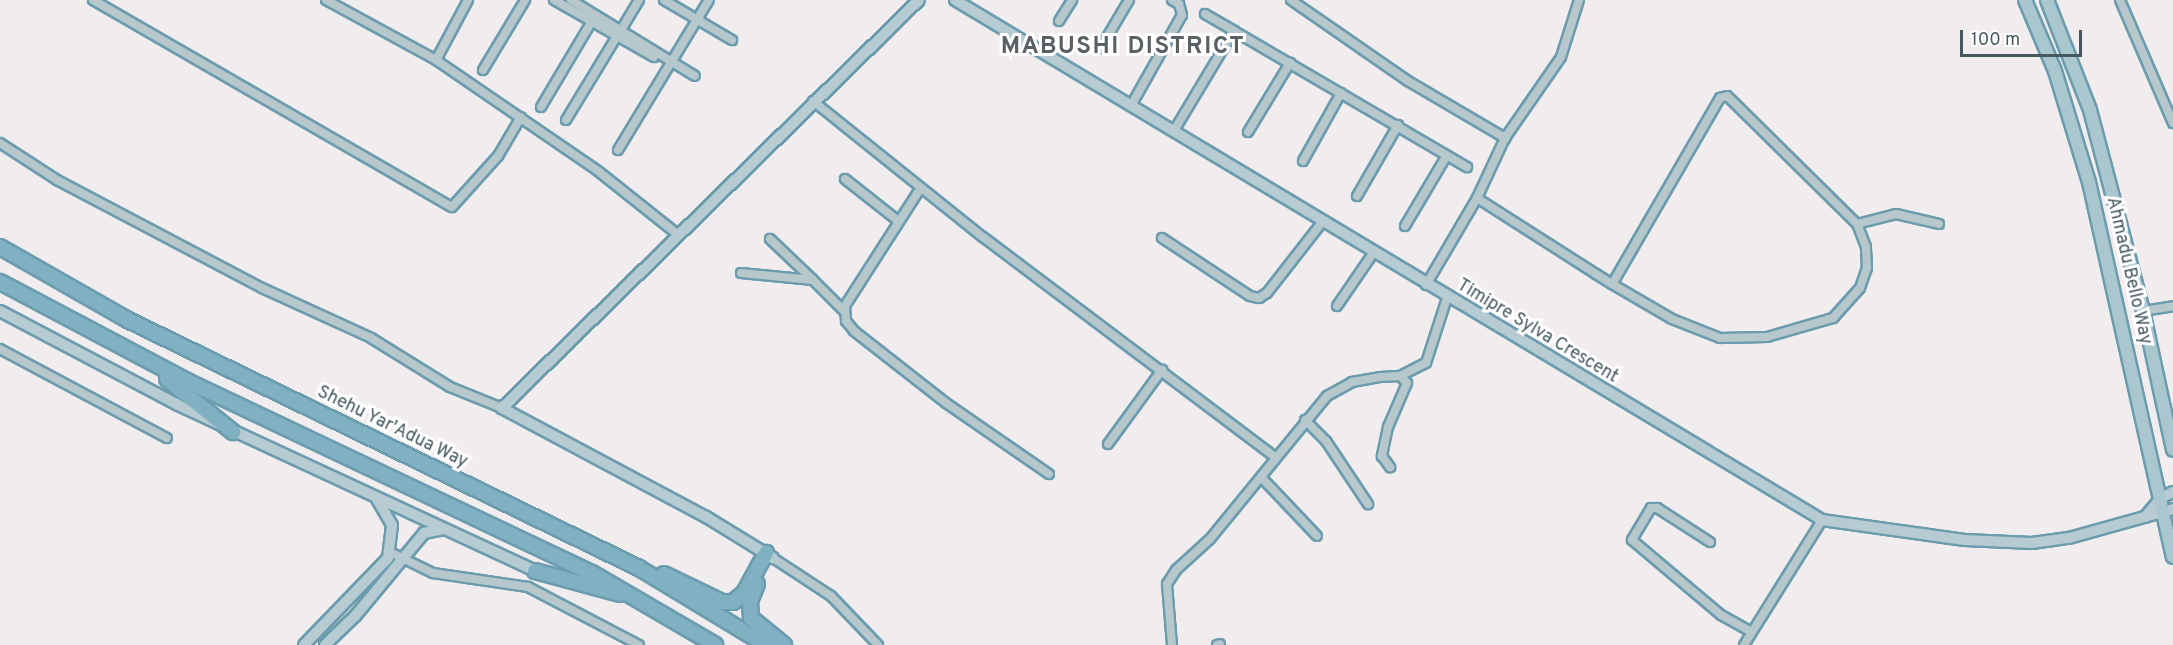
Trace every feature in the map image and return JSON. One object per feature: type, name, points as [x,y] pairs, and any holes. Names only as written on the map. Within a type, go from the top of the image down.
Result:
[{"type":"highway","name":"Shehu Yar'Adua Way","points":[[0,247],[128,320],[639,568],[766,645]]},
{"type":"highway","points":[[0,282],[129,351],[645,601],[715,645]]},
{"type":"highway","points":[[129,351],[233,432]]},
{"type":"highway","points":[[639,568],[664,574],[722,602],[733,602],[744,593],[770,556]]},
{"type":"highway","points":[[770,556],[755,587],[750,613],[759,628],[784,645]]},
{"type":"highway","points":[[535,571],[645,601]]},
{"type":"main road","name":"Ahmadu Bello Way","points":[[2025,0],[2055,71],[2089,182],[2161,498],[2168,512],[2173,557]]},
{"type":"main road","name":"Ahmadu Bello Way","points":[[2047,0],[2090,110],[2143,311],[2173,450]]},
{"type":"street","points":[[93,0],[452,207],[498,156],[521,117]]},
{"type":"street","points":[[326,0],[436,60],[521,117],[676,233]]},
{"type":"street","points":[[436,60],[468,0]]},
{"type":"street","points":[[483,70],[525,0]]},
{"type":"street","points":[[554,0],[619,33]]},
{"type":"street","points":[[566,120],[639,0]]},
{"type":"street","points":[[664,0],[732,40]]},
{"type":"street","points":[[618,150],[709,0]]},
{"type":"street","points":[[502,408],[676,233],[919,0]]},
{"type":"street","name":"Timipre Sylva Crescent","points":[[955,0],[1175,129],[1425,285],[1822,520],[1965,540],[2032,543],[2069,538],[2168,512]]},
{"type":"street","points":[[1059,21],[1072,0]]},
{"type":"street","points":[[1100,49],[1129,0]]},
{"type":"street","points":[[1132,104],[1182,15],[1179,4],[1172,0]]},
{"type":"street","points":[[1291,0],[1408,81],[1505,138]]},
{"type":"street","points":[[1425,285],[1477,198],[1505,138],[1561,57],[1579,0]]},
{"type":"street","points":[[2120,0],[2173,123]]},
{"type":"street","points":[[573,1],[619,33],[670,64],[695,76]]},
{"type":"street","points":[[1205,14],[1467,167]]},
{"type":"street","points":[[540,107],[592,21]]},
{"type":"street","points":[[1175,129],[1234,30]]},
{"type":"street","points":[[1248,132],[1290,63]]},
{"type":"street","points":[[1303,160],[1341,93]]},
{"type":"street","points":[[1477,198],[1612,284],[1672,319],[1720,338],[1767,337],[1804,329],[1833,318],[1860,288],[1866,268],[1866,247],[1857,224],[1727,96],[1720,98],[1612,284]]},
{"type":"street","points":[[813,101],[920,189],[1275,457]]},
{"type":"street","points":[[1357,196],[1398,125]]},
{"type":"street","points":[[0,143],[57,180],[262,288],[393,350],[450,387],[502,408],[770,556],[831,596],[878,645]]},
{"type":"street","points":[[1405,226],[1447,156]]},
{"type":"street","points":[[845,179],[897,220]]},
{"type":"street","points":[[844,311],[897,220],[920,189]]},
{"type":"street","points":[[1857,224],[1896,214],[1939,224]]},
{"type":"street","points":[[1162,238],[1250,296],[1259,298],[1267,293],[1323,221]]},
{"type":"street","points":[[770,239],[844,311],[854,331],[946,403],[1048,474]]},
{"type":"street","points":[[1337,306],[1374,252]]},
{"type":"street","points":[[741,273],[813,280]]},
{"type":"street","points":[[1172,645],[1167,584],[1176,570],[1210,539],[1305,420],[1341,387],[1400,376],[1426,363],[1447,298]]},
{"type":"street","points":[[2143,311],[2173,306]]},
{"type":"street","points":[[0,310],[233,432],[535,571]]},
{"type":"street","points":[[0,349],[167,438]]},
{"type":"street","points":[[1108,444],[1162,370]]},
{"type":"street","points":[[1390,467],[1382,456],[1388,427],[1407,383],[1400,376]]},
{"type":"street","points":[[1305,420],[1326,441],[1368,504]]},
{"type":"street","points":[[1261,477],[1317,536]]},
{"type":"street","points":[[2145,517],[2161,498],[2173,492]]},
{"type":"street","points":[[304,645],[367,583],[390,552],[392,525],[377,499]]},
{"type":"street","points":[[1710,542],[1657,508],[1651,508],[1632,540],[1721,615],[1752,632]]},
{"type":"street","points":[[1744,645],[1822,520]]},
{"type":"street","points":[[325,645],[356,615],[424,534],[448,530]]},
{"type":"street","points":[[390,552],[433,573],[528,587],[639,645]]},
{"type":"district","name":"MABUSHI DISTRICT","points":[[1123,48]]}]
